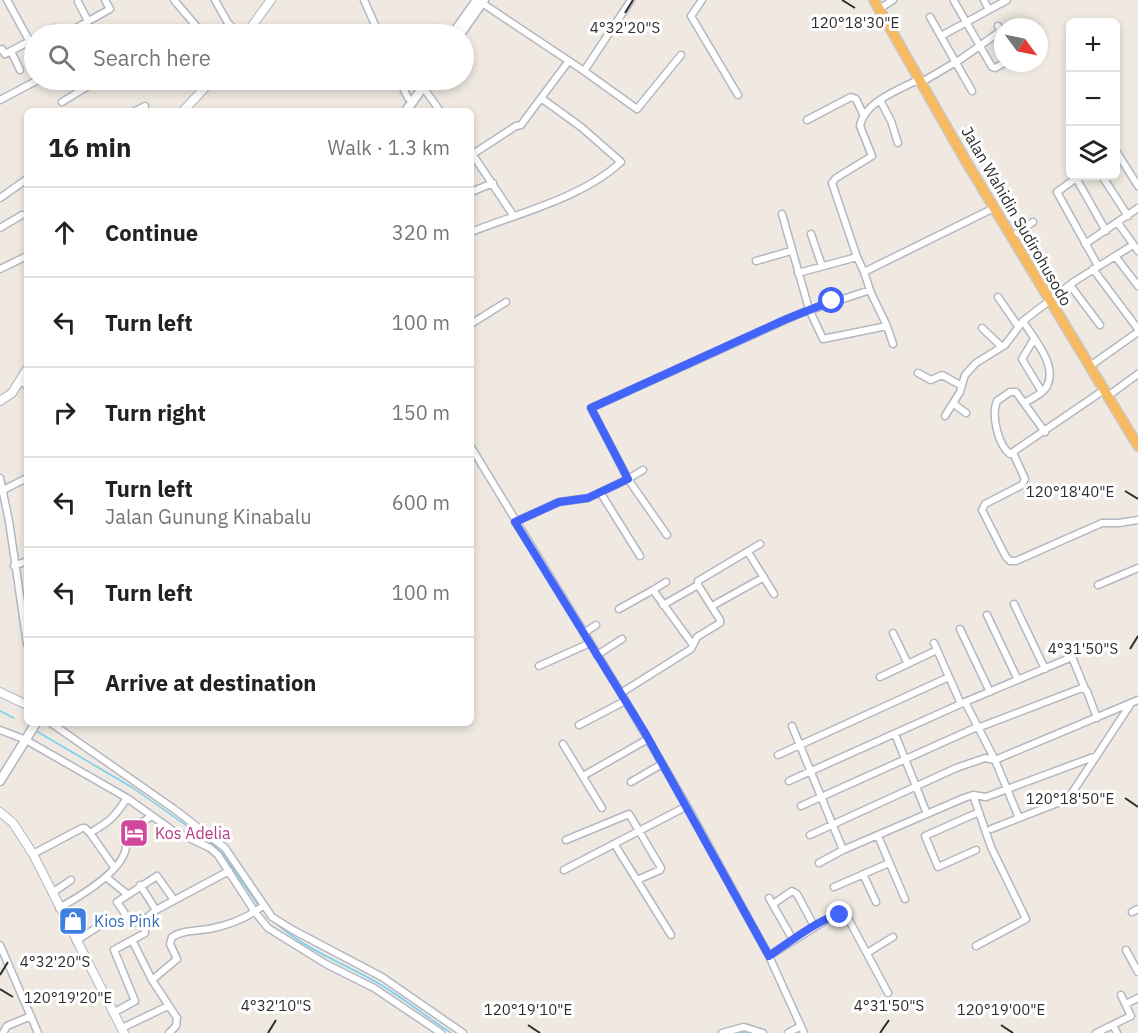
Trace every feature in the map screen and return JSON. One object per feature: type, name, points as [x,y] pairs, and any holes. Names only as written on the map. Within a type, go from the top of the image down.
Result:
[{"type":"highway","name":"Jalan Wahidin Sudirohusodo","points":[[876,4],[1049,301],[1106,393],[1135,432],[1138,446]]},
{"type":"main road","points":[[461,24],[481,1]]},
{"type":"main road","points":[[466,24],[481,1]]},
{"type":"main road","points":[[401,108],[415,90]]},
{"type":"main road","points":[[408,108],[418,90]]},
{"type":"main road","points":[[0,781],[30,726]]},
{"type":"main road","points":[[0,770],[33,726]]},
{"type":"street","points":[[6,0],[24,28]]},
{"type":"street","points":[[83,24],[110,9],[105,0]]},
{"type":"street","points":[[174,0],[194,24]]},
{"type":"street","points":[[215,0],[229,24]]},
{"type":"street","points":[[253,24],[271,0]]},
{"type":"street","points":[[364,0],[375,24]]},
{"type":"street","points":[[584,71],[631,0]]},
{"type":"street","points":[[702,0],[691,15],[738,95]]},
{"type":"street","points":[[876,4],[893,0]]},
{"type":"street","points":[[984,0],[990,10]]},
{"type":"street","points":[[941,36],[1007,0]]},
{"type":"street","points":[[481,1],[637,110],[681,55]]},
{"type":"street","points":[[954,1],[994,68]]},
{"type":"street","points":[[78,2],[88,21]]},
{"type":"street","points":[[930,17],[972,91]]},
{"type":"street","points":[[893,344],[857,257],[832,183],[836,178],[872,156],[860,126],[864,116],[880,100],[955,62],[994,36]]},
{"type":"street","points":[[0,50],[2,49],[5,54],[24,45]]},
{"type":"street","points":[[11,51],[20,70]]},
{"type":"street","points":[[474,152],[521,125],[568,62]]},
{"type":"street","points":[[0,100],[24,87]]},
{"type":"street","points":[[62,102],[77,90]]},
{"type":"street","points":[[185,108],[197,90]]},
{"type":"street","points":[[404,90],[408,98]]},
{"type":"street","points":[[426,90],[438,108]]},
{"type":"street","points":[[807,120],[851,97],[856,99],[864,116]]},
{"type":"street","points":[[474,231],[558,199],[602,177],[621,162],[581,127],[541,98]]},
{"type":"street","points":[[880,100],[891,121],[898,143]]},
{"type":"street","points":[[141,108],[145,106]]},
{"type":"street","points":[[474,156],[513,215]]},
{"type":"street","points":[[1120,157],[1138,186]]},
{"type":"street","points":[[1073,180],[1057,192],[1095,268],[1138,331],[1089,366]]},
{"type":"street","points":[[1079,180],[1106,231]]},
{"type":"street","points":[[1105,180],[1128,216]]},
{"type":"street","points":[[0,198],[24,182]]},
{"type":"street","points":[[474,191],[493,183]]},
{"type":"street","points":[[864,272],[994,208]]},
{"type":"street","points":[[1085,244],[1138,208]]},
{"type":"street","points":[[782,214],[798,273],[810,309],[824,340],[887,326]]},
{"type":"street","points":[[0,228],[22,215]]},
{"type":"street","points":[[1011,237],[1033,222]]},
{"type":"street","points":[[1118,223],[1138,251]]},
{"type":"street","points":[[811,234],[822,266]]},
{"type":"street","points":[[945,416],[954,404],[969,370],[1002,347],[1020,324],[1049,301],[1115,256],[1138,236]]},
{"type":"street","points":[[756,261],[791,251]]},
{"type":"street","points":[[1115,256],[1138,286]]},
{"type":"street","points":[[0,269],[24,257]]},
{"type":"street","points":[[798,273],[857,257]]},
{"type":"street","points":[[1070,285],[1100,325]]},
{"type":"street","points":[[668,535],[628,479],[591,408],[810,309],[870,290]]},
{"type":"street","points":[[998,297],[1034,339],[1049,367],[1048,383],[1042,392],[1024,403]]},
{"type":"street","points":[[474,322],[506,302]]},
{"type":"street","points":[[982,328],[1002,347]]},
{"type":"street","points":[[1034,339],[1022,358],[1042,392]]},
{"type":"street","points":[[918,373],[931,380],[942,375],[962,386]]},
{"type":"street","points":[[1045,432],[1016,392],[1013,391],[1000,398],[995,406],[996,425],[1007,453],[1013,453],[1138,374]]},
{"type":"street","points":[[0,401],[12,393],[24,379]]},
{"type":"street","points":[[954,404],[966,413]]},
{"type":"street","points":[[474,452],[648,739],[769,956],[802,1030],[788,1033]]},
{"type":"street","points":[[1013,453],[1025,479],[1024,482],[985,504],[982,510],[1010,561],[1014,562],[1024,558],[1102,523],[1138,520]]},
{"type":"street","points":[[515,522],[559,502],[586,498],[643,470]]},
{"type":"street","points":[[0,478],[24,626]]},
{"type":"street","points":[[2,490],[24,479]]},
{"type":"street","points":[[600,492],[640,555]]},
{"type":"street","points":[[621,693],[692,649],[697,638],[720,622],[698,585],[699,579],[760,544]]},
{"type":"street","points":[[748,552],[774,594]]},
{"type":"street","points":[[14,566],[24,562]]},
{"type":"street","points":[[1098,585],[1138,568]]},
{"type":"street","points":[[712,606],[764,576]]},
{"type":"street","points":[[620,609],[666,582]]},
{"type":"street","points":[[663,605],[698,585]]},
{"type":"street","points":[[653,590],[693,645]]},
{"type":"street","points":[[1014,604],[1045,669]]},
{"type":"street","points":[[987,615],[1018,680]]},
{"type":"street","points":[[584,633],[596,625]]},
{"type":"street","points":[[960,629],[990,692]]},
{"type":"street","points":[[893,633],[908,664]]},
{"type":"street","points":[[597,655],[622,639]]},
{"type":"street","points":[[539,666],[590,643]]},
{"type":"street","points":[[880,678],[935,647],[995,760],[1018,818]]},
{"type":"street","points":[[789,781],[1072,657],[1097,718]]},
{"type":"street","points":[[778,755],[949,677]]},
{"type":"street","points":[[801,806],[978,727],[1080,688],[1085,689]]},
{"type":"street","points":[[0,692],[24,704]]},
{"type":"street","points":[[810,835],[985,758],[995,760],[1138,700]]},
{"type":"street","points":[[579,725],[625,701]]},
{"type":"street","points":[[991,829],[1068,799],[1131,704]]},
{"type":"street","points":[[55,726],[174,809],[225,848],[260,908],[268,928],[326,964],[374,988],[441,1033]]},
{"type":"street","points":[[792,726],[843,850]]},
{"type":"street","points":[[0,730],[25,736],[127,798],[172,830],[214,851],[260,908],[272,917],[382,977],[463,1033]]},
{"type":"street","points":[[895,734],[927,814]]},
{"type":"street","points":[[583,776],[648,739]]},
{"type":"street","points":[[562,744],[602,808]]},
{"type":"street","points":[[819,863],[843,850],[973,795],[986,797],[1096,756]]},
{"type":"street","points":[[631,782],[662,764]]},
{"type":"street","points":[[973,795],[991,847],[1026,919],[976,946]]},
{"type":"street","points":[[90,833],[114,818],[127,798]]},
{"type":"street","points":[[564,870],[687,806]]},
{"type":"street","points":[[0,812],[13,823],[33,854],[123,1031],[168,1005]]},
{"type":"street","points":[[976,850],[938,867],[925,836],[979,812]]},
{"type":"street","points":[[566,840],[628,814],[661,869],[637,880]]},
{"type":"street","points":[[59,908],[106,877],[126,847],[124,834],[126,831],[152,816]]},
{"type":"street","points":[[33,854],[85,828],[114,867]]},
{"type":"street","points":[[878,836],[905,899]]},
{"type":"street","points":[[615,845],[671,935]]},
{"type":"street","points":[[834,887],[889,862]]},
{"type":"street","points":[[142,923],[156,910],[229,871]]},
{"type":"street","points":[[863,874],[876,902]]},
{"type":"street","points":[[113,1013],[135,1000],[114,950],[146,931],[142,923],[137,921],[132,924],[117,902],[157,876],[174,900]]},
{"type":"street","points":[[106,877],[127,894]]},
{"type":"street","points":[[52,893],[70,880]]},
{"type":"street","points":[[140,885],[156,910]]},
{"type":"street","points":[[793,940],[771,901],[792,891],[797,894],[814,926]]},
{"type":"street","points":[[152,980],[177,959],[170,944],[175,935],[226,925],[260,908]]},
{"type":"street","points":[[769,956],[833,916],[845,917],[849,920],[888,993]]},
{"type":"street","points":[[76,941],[99,926]]},
{"type":"street","points":[[867,954],[893,938]]},
{"type":"street","points":[[132,940],[152,980],[178,1022],[169,1033]]},
{"type":"street","points":[[0,945],[38,1033]]},
{"type":"street","points":[[1126,950],[1137,968]]},
{"type":"street","points":[[1096,1033],[1131,1016],[1121,994]]},
{"type":"street","points":[[1125,1004],[1138,998]]},
{"type":"street","points":[[3,1033],[7,1026],[32,1016]]},
{"type":"street","points":[[1113,1025],[1117,1033]]},
{"type":"street","points":[[722,1033],[744,1028],[763,1033]]},
{"type":"waterway","points":[[0,711],[14,718]]},
{"type":"waterway","points":[[38,732],[133,788],[210,842],[222,853],[259,906]]},
{"type":"waterway","points":[[262,909],[287,933],[316,951],[378,983],[451,1033]]},
{"type":"waterway","points":[[737,1033],[746,1033]]},
{"type":"place","name":"Kos Adelia","points":[[134,833]]},
{"type":"place","name":"Kios Pink","points":[[73,921]]},
{"type":"route","points":[[832,301],[713,351],[591,408],[628,479],[588,498],[559,502],[515,522],[644,731],[769,956],[814,926],[833,916],[840,915]]}]
